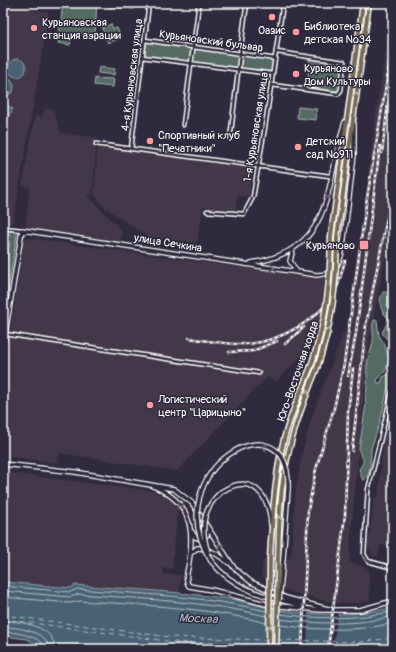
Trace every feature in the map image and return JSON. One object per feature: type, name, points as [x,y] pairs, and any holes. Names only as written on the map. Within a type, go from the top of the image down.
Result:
[{"type":"main road","name":"Юго-Восточная хорда","points":[[269,649],[270,558],[275,487],[281,452],[290,421],[321,336],[329,294],[331,236],[363,3]]},
{"type":"main road","name":"Юго-Восточная хорда","points":[[276,649],[280,559],[279,516],[288,454],[294,430],[317,368],[332,318],[335,295],[337,236],[369,3]]},
{"type":"street","name":"4-я Курьяновская улица","points":[[131,148],[150,3]]},
{"type":"street","points":[[183,125],[199,3]]},
{"type":"street","points":[[230,139],[240,70],[239,53],[247,3]]},
{"type":"street","name":"1-я Курьяновская улица","points":[[207,211],[244,214],[253,197],[272,85],[283,3]]},
{"type":"street","name":"Курьяновский бульвар","points":[[145,40],[276,59]]},
{"type":"street","name":"Курьяновский бульвар","points":[[272,85],[338,94],[341,90],[344,62],[277,52]]},
{"type":"street","points":[[142,57],[273,74]]},
{"type":"street","points":[[246,264],[280,256],[293,248],[313,228],[325,208],[341,136],[347,117]]},
{"type":"street","name":"улица Сечкина","points":[[3,228],[317,275],[331,272],[338,265],[343,247],[354,155],[353,117]]},
{"type":"street","points":[[96,144],[258,168],[330,176]]},
{"type":"street","points":[[3,347],[22,230]]},
{"type":"street","points":[[293,248],[290,255],[290,261],[297,272]]},
{"type":"street","points":[[5,334],[259,373]]},
{"type":"street","points":[[393,388],[368,490],[364,554],[368,562],[393,568]]},
{"type":"street","points":[[280,559],[288,489],[287,469],[284,462],[275,450],[253,444],[244,445],[219,462],[206,480],[198,508],[199,534],[202,544],[211,561],[221,573],[235,584],[257,593],[307,607],[332,610]]},
{"type":"street","points":[[3,464],[75,472],[174,489],[182,493],[192,503],[234,568]]},
{"type":"street","points":[[148,485],[166,493],[179,503],[186,511],[191,530],[190,556],[186,581],[188,586],[212,590],[270,605],[332,610],[360,610],[393,600]]},
{"type":"street","points":[[211,561],[204,542],[202,529],[204,517],[211,502],[227,488],[240,485],[253,488],[258,491],[268,506],[271,536]]},
{"type":"street","points":[[191,530],[196,538],[204,538],[208,532],[206,524]]},
{"type":"street","points":[[190,556],[195,549],[204,549],[222,557],[251,582],[266,590],[305,604],[332,610]]},
{"type":"shaded area","name":"Курьяновская станция аэрации","points":[[3,3],[28,3],[28,9],[49,12],[13,224],[3,223]]},
{"type":"shaded area","points":[[387,3],[393,3],[393,219],[371,330],[365,379],[350,548],[350,562],[369,569],[370,601],[358,603],[333,603],[280,589],[261,576],[263,560],[283,560],[291,557],[296,487],[302,453],[311,419],[347,323],[358,258],[377,105],[391,19]]},
{"type":"shaded area","points":[[45,109],[53,109],[61,133],[97,138],[92,195],[87,195],[122,231],[121,244],[25,229],[30,187],[22,186],[35,116],[42,116]]},
{"type":"shaded area","points":[[98,145],[253,168],[249,197],[238,196],[235,210],[203,207],[197,243],[148,237],[104,207],[94,193]]},
{"type":"shaded area","points":[[3,235],[11,236],[3,279]]},
{"type":"shaded area","points":[[28,238],[325,279],[322,311],[316,342],[276,381],[267,377],[177,471],[59,453],[58,463],[3,456],[3,379],[24,240]]},
{"type":"shaded area","points":[[393,419],[393,566],[392,545],[380,545],[378,556],[373,556],[368,546],[374,498],[378,498],[384,436]]},
{"type":"shaded area","points":[[3,472],[153,491],[170,499],[178,507],[172,569],[163,568],[163,574],[181,575],[179,594],[75,585],[71,588],[3,582]]},
{"type":"green space","points":[[63,3],[97,3],[95,35],[72,33],[70,45],[58,43]]},
{"type":"green space","points":[[109,3],[135,3],[134,9],[108,7]]},
{"type":"green space","points":[[111,24],[113,29],[117,28],[121,38],[108,43],[102,28]]},
{"type":"green space","points":[[147,42],[191,47],[189,62],[144,56]]},
{"type":"green space","points":[[194,47],[238,54],[238,68],[192,63]]},
{"type":"green space","points":[[241,54],[274,60],[273,72],[241,68]]},
{"type":"green space","points":[[310,58],[342,62],[339,91],[307,87]]},
{"type":"green space","points":[[99,67],[115,69],[114,75],[98,73]]},
{"type":"green space","points":[[95,78],[114,79],[113,87],[94,85]]},
{"type":"green space","points":[[298,107],[317,109],[316,120],[297,118]]},
{"type":"green space","points":[[3,230],[16,232],[17,234],[5,309],[3,309],[3,279],[11,236],[3,235]]},
{"type":"green space","points":[[383,292],[386,292],[390,296],[393,294],[393,340],[386,338],[382,333],[389,319],[382,310],[380,303]]},
{"type":"green space","points":[[374,320],[377,320],[379,336],[384,343],[390,361],[384,373],[377,380],[378,383],[381,383],[383,377],[389,374],[391,375],[391,378],[371,450],[368,474],[363,481],[359,469],[363,460],[359,449],[366,404],[367,365],[373,341]]},
{"type":"water","points":[[17,59],[23,62],[26,68],[23,74],[17,77],[11,74],[8,68],[11,62]]},
{"type":"water","points":[[3,77],[10,79],[14,85],[13,92],[10,94],[3,95]]},
{"type":"water","points":[[3,103],[13,109],[3,125]]},
{"type":"water","name":"Москва","points":[[3,582],[71,588],[75,585],[149,590],[229,599],[273,609],[318,614],[364,613],[393,607],[393,647],[389,649],[63,649],[41,647],[27,639],[3,636]]},
{"type":"pier","points":[[303,610],[308,610],[307,649],[301,649]]},
{"type":"pier","points":[[332,612],[338,612],[333,649],[327,649]]},
{"type":"ferry route","points":[[3,615],[170,637],[267,640]]},
{"type":"ferry route","points":[[3,619],[174,642],[267,645]]},
{"type":"ferry route","points":[[278,640],[359,642],[393,638]]},
{"type":"ferry route","points":[[278,646],[364,648],[393,644]]},
{"type":"railway","points":[[302,649],[308,510],[316,469],[334,408],[344,364],[366,204],[388,73],[393,31]]},
{"type":"railway","points":[[382,153],[388,103]]},
{"type":"railway","points":[[348,376],[356,333],[380,146]]},
{"type":"railway","points":[[352,451],[366,325],[393,187]]},
{"type":"railway","points":[[189,338],[225,343],[247,344],[273,339],[285,334],[310,319],[329,301],[336,290],[345,261]]},
{"type":"railway","points":[[285,344],[304,327]]},
{"type":"railway","points":[[229,352],[253,351],[277,341]]},
{"type":"railway","points":[[328,649],[345,515],[348,412],[353,369]]},
{"type":"place","name":"Оазис","points":[[272,17]]},
{"type":"place","name":"Курьяновская станция аэрации","points":[[34,28]]},
{"type":"place","name":"Библиотека детская №34","points":[[296,32]]},
{"type":"place","name":"Курьяново Дом Культуры","points":[[296,74]]},
{"type":"place","name":"Спортивный клуб \"Печатники\"","points":[[150,141]]},
{"type":"place","name":"Детский сад №911","points":[[298,147]]},
{"type":"place","name":"Курьяново","points":[[364,245]]},
{"type":"place","name":"Логистический центр \"Царицыно\"","points":[[150,405]]}]
